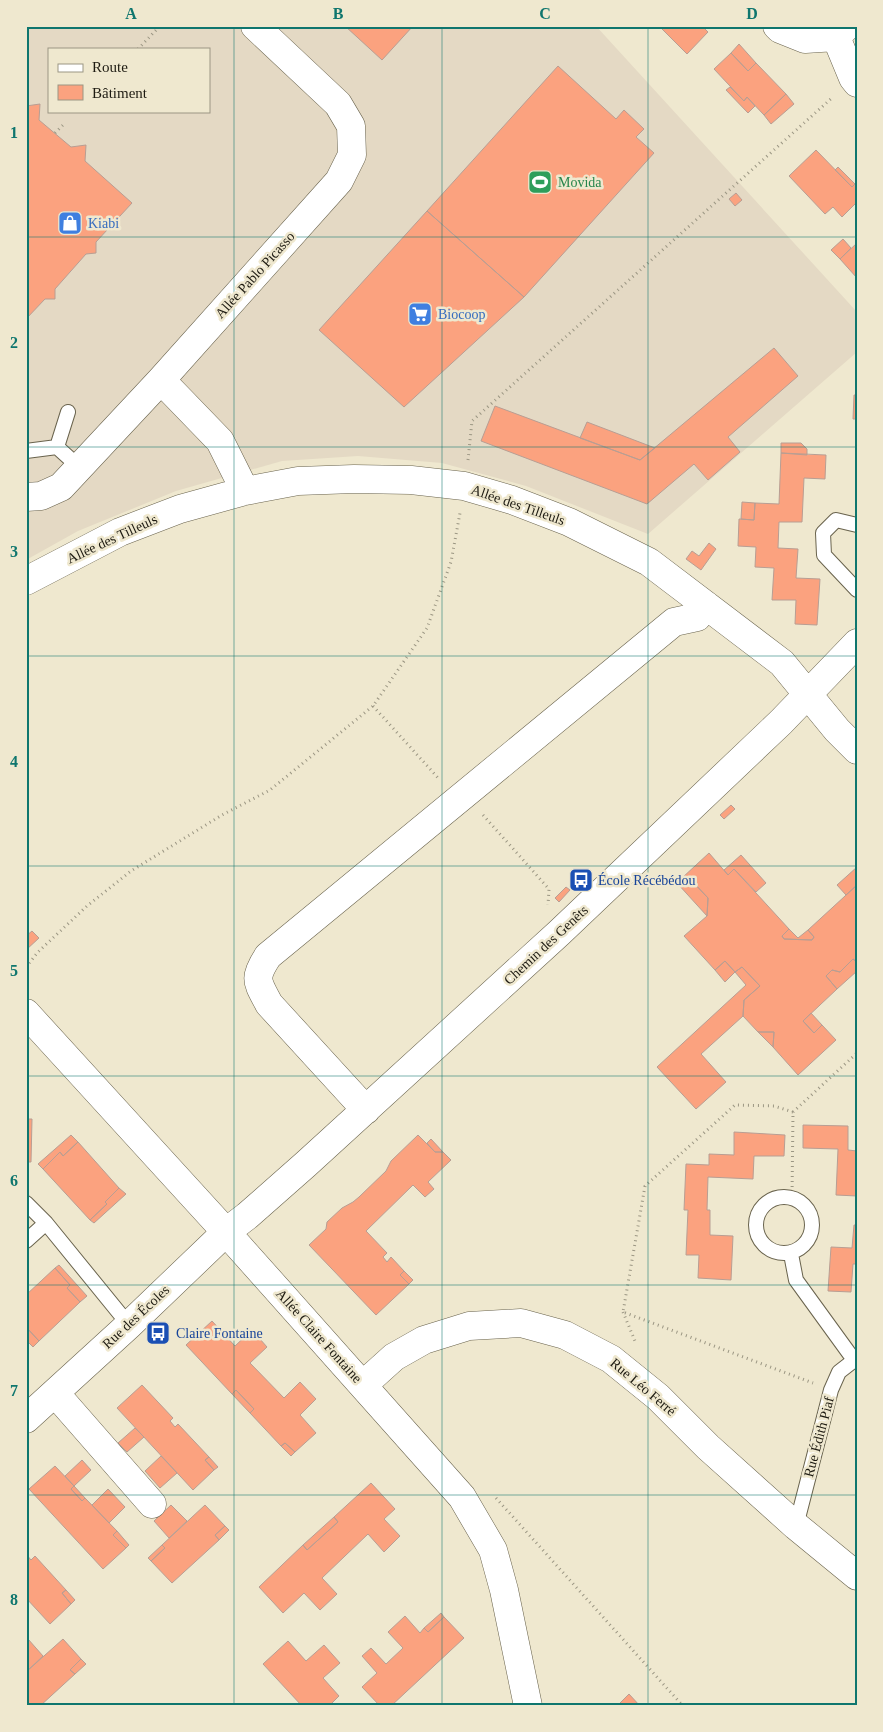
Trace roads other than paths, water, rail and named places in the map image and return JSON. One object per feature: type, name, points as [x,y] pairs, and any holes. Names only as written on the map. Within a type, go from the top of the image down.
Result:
[{"type":"street","name":"Allée Pablo Picasso","points":[[26,497],[41,496],[61,487],[161,380],[340,181],[352,155],[352,126],[338,104],[255,26]]},
{"type":"street","points":[[777,26],[780,29],[806,39],[842,32],[855,81]]},
{"type":"street","points":[[161,380],[220,441],[245,490]]},
{"type":"street","name":"Allée des Tilleuls","points":[[26,581],[120,532],[180,509],[245,490],[298,481],[354,479],[411,480],[464,486],[512,500],[569,522],[649,562],[782,663],[809,693],[837,730],[857,750]]},
{"type":"street","points":[[366,1110],[269,1004],[258,983],[259,970],[268,956],[674,622],[697,617],[706,605]]},
{"type":"street","name":"Chemin des Genêts","points":[[237,1224],[366,1110],[559,933],[781,722],[857,642]]},
{"type":"street","name":"Allée Claire Fontaine","points":[[26,1013],[237,1224],[363,1384],[462,1497],[493,1550],[504,1590],[528,1706]]},
{"type":"street","name":"Rue des Écoles","points":[[26,1419],[237,1224]]},
{"type":"street","name":"Rue Léo Ferré","points":[[363,1384],[394,1357],[416,1344],[468,1326],[521,1323],[565,1335],[611,1359],[658,1397],[708,1447],[796,1526],[857,1576]]},
{"type":"street","points":[[55,1392],[152,1504]]},
{"type":"lane","points":[[57,447],[68,412]]},
{"type":"lane","points":[[26,451],[57,447],[79,467]]},
{"type":"lane","points":[[857,525],[836,520],[823,533],[824,555],[857,590]]},
{"type":"lane","points":[[792,1197],[807,1208],[813,1224],[807,1244],[791,1254],[773,1253],[758,1240],[755,1222],[760,1208],[774,1198],[792,1197]]},
{"type":"lane","points":[[26,1202],[46,1223],[129,1325]]},
{"type":"lane","points":[[26,1241],[46,1223]]},
{"type":"lane","points":[[791,1254],[796,1280],[856,1359]]},
{"type":"lane","name":"Rue Édith Piaf","points":[[796,1526],[831,1390],[839,1372],[856,1359]]},
{"type":"place","name":"Movida","points":[[540,182]]},
{"type":"place","name":"Kiabi","points":[[70,223]]},
{"type":"place","name":"Biocoop","points":[[420,314]]},
{"type":"place","name":"École Récébédou","points":[[581,880]]},
{"type":"place","name":"Claire Fontaine","points":[[158,1333]]}]
